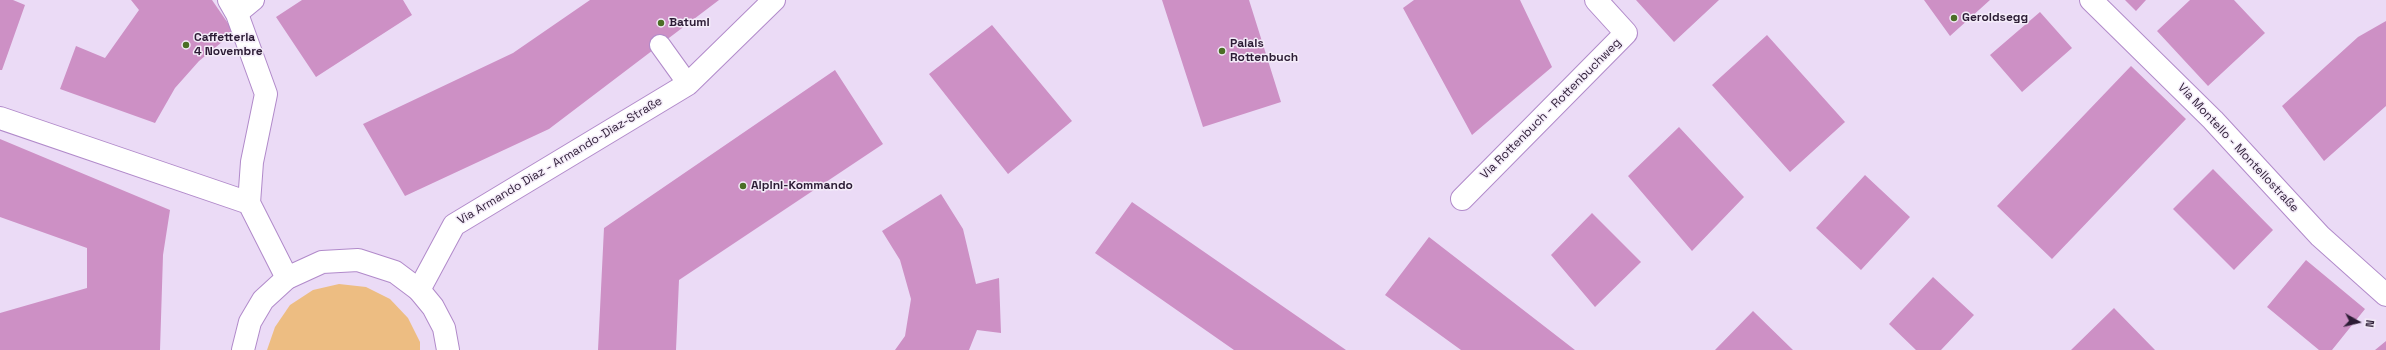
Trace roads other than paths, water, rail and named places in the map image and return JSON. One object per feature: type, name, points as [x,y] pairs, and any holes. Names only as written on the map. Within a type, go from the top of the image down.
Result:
[{"type":"street","name":"Via Armando Diaz - Armando-Diaz-Straße","points":[[419,290],[454,224],[688,84],[774,0]]},
{"type":"street","name":"Via Rottenbuch - Rottenbuchweg","points":[[1462,199],[1626,33],[1596,0]]},
{"type":"street","name":"Via Montello - Montellostraße","points":[[2091,0],[2213,120],[2320,236],[2386,295]]},
{"type":"street","points":[[233,7],[266,94],[252,162],[249,203],[287,278]]},
{"type":"street","points":[[0,118],[249,203]]},
{"type":"street","points":[[243,350],[250,322],[263,300],[287,278],[322,262],[358,260],[395,272],[419,290],[433,307],[444,328],[448,350]]},
{"type":"lane","points":[[233,7],[254,0]]},
{"type":"lane","points":[[660,45],[688,84]]},
{"type":"place","name":"Geroldsegg","points":[[1954,18]]},
{"type":"place","name":"Batumi","points":[[661,23]]},
{"type":"place","name":"Caffetteria 4 Novembre","points":[[186,45]]},
{"type":"place","name":"Palais Rottenbuch","points":[[1222,51]]},
{"type":"place","name":"Alpini-Kommando","points":[[743,186]]}]
